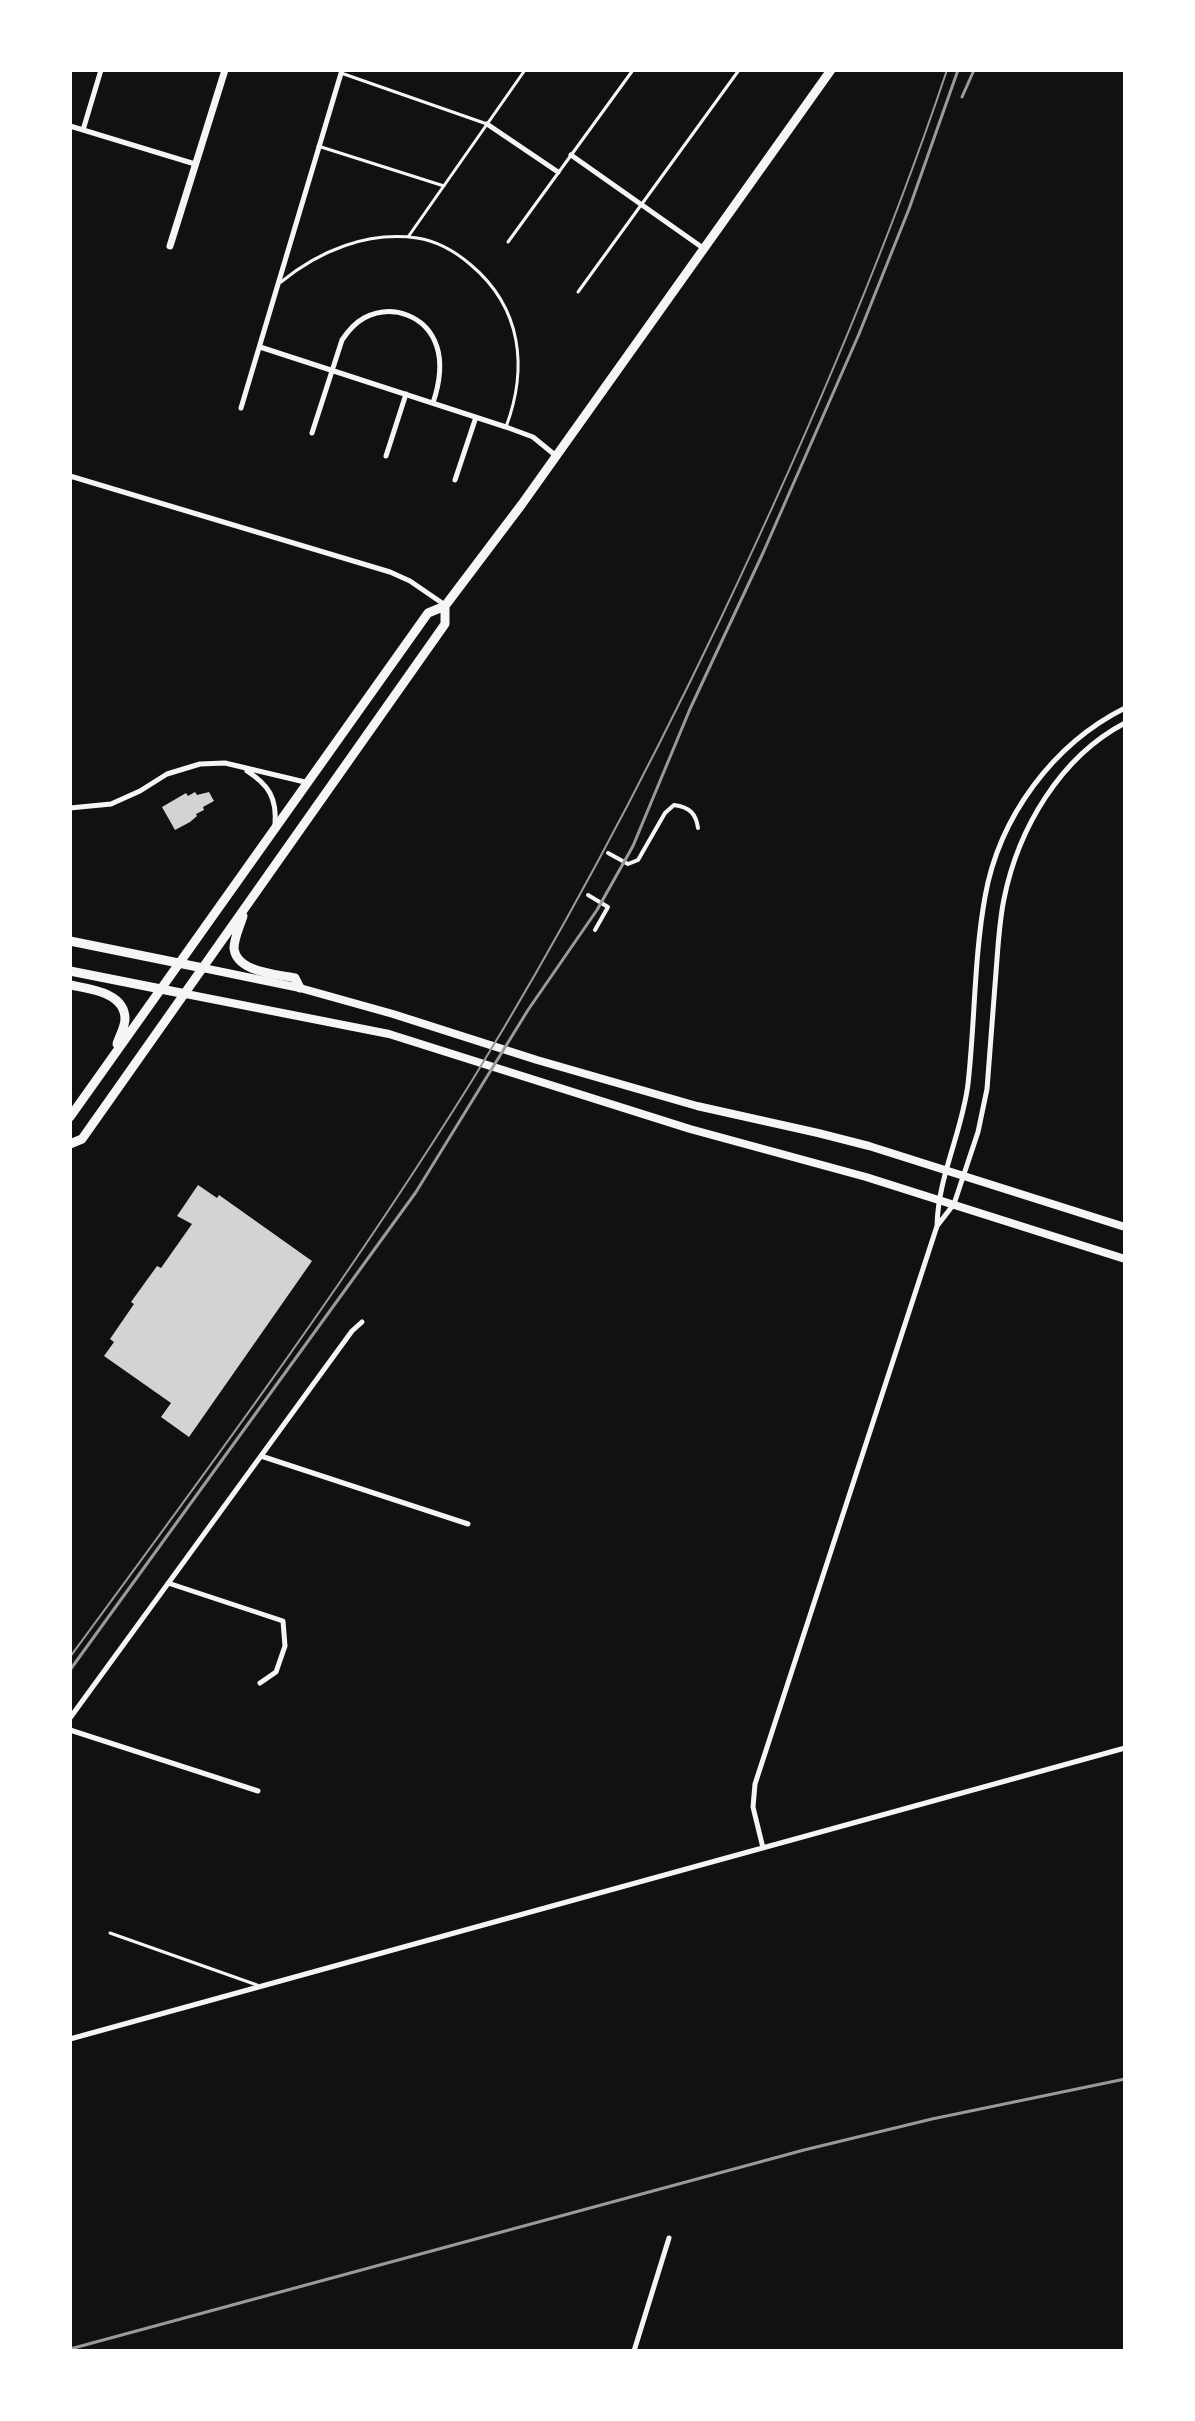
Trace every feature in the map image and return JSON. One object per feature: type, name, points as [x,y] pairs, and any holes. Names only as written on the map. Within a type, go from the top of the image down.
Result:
[{"type":"main road","points":[[70,1117],[428,613],[445,606],[556,456],[831,70]]},
{"type":"main road","points":[[70,1144],[82,1139],[445,624],[445,606]]},
{"type":"main road","points":[[245,908],[234,946],[237,958],[246,966],[295,978],[300,988]]},
{"type":"main road","points":[[70,941],[300,988],[697,1106],[818,1133],[1125,1227]]},
{"type":"main road","points":[[70,971],[389,1034],[699,1131],[938,1199],[1125,1259]]},
{"type":"main road","points":[[70,985],[106,993],[116,999],[125,1020],[113,1055]]},
{"type":"street","points":[[83,130],[101,70]]},
{"type":"street","points":[[170,246],[225,70]]},
{"type":"street","points":[[241,408],[341,72]]},
{"type":"street","points":[[487,124],[558,172]]},
{"type":"street","points":[[70,126],[195,164]]},
{"type":"street","points":[[571,155],[703,248]]},
{"type":"street","points":[[312,433],[342,340],[352,327],[380,312],[396,311],[409,315],[420,322],[436,343],[440,372],[433,403]]},
{"type":"street","points":[[260,347],[506,427],[533,437],[556,456]]},
{"type":"street","points":[[386,456],[406,394]]},
{"type":"street","points":[[455,480],[476,417]]},
{"type":"street","points":[[70,476],[390,572],[410,581],[445,606]]},
{"type":"street","points":[[763,1848],[753,1807],[755,1784],[937,1226],[938,1199],[963,1110],[982,920],[990,874],[1021,804],[1060,753],[1099,722],[1125,708]]},
{"type":"street","points":[[937,1226],[954,1204],[978,1132],[987,1089],[1000,921],[1018,851],[1036,813],[1070,766],[1101,737],[1125,723]]},
{"type":"street","points":[[70,808],[111,804],[167,774],[209,763],[239,766],[309,783]]},
{"type":"street","points":[[239,766],[257,777],[271,791],[276,815],[275,829]]},
{"type":"street","points":[[608,853],[628,864],[638,860],[665,813],[674,805],[693,812],[698,828]]},
{"type":"street","points":[[588,895],[608,907],[595,930]]},
{"type":"street","points":[[70,1718],[352,1331],[362,1322]]},
{"type":"street","points":[[261,1456],[468,1524]]},
{"type":"street","points":[[168,1583],[283,1621],[285,1646],[276,1672],[260,1683]]},
{"type":"street","points":[[70,1730],[258,1791]]},
{"type":"street","points":[[70,2039],[1125,1748]]},
{"type":"street","points":[[634,2351],[669,2238]]},
{"type":"lane","points":[[408,237],[525,70]]},
{"type":"lane","points":[[508,242],[633,70]]},
{"type":"lane","points":[[578,292],[739,70]]},
{"type":"lane","points":[[341,72],[487,124]]},
{"type":"lane","points":[[318,146],[444,186]]},
{"type":"lane","points":[[278,284],[320,255],[368,239],[408,237],[431,241],[462,257],[480,272],[495,291],[507,311],[515,334],[519,381],[506,427]]},
{"type":"lane","points":[[110,1933],[261,1987]]},
{"type":"building","points":[[195,792],[197,795],[209,792],[214,801],[203,807],[204,810],[190,822],[175,830],[162,807],[186,793],[188,796]]},
{"type":"building","points":[[198,1185],[217,1198],[219,1195],[312,1261],[189,1437],[161,1417],[171,1403],[104,1356],[114,1342],[110,1339],[134,1304],[131,1302],[157,1266],[161,1268],[192,1224],[177,1216]]},
{"type":"tram line","points":[[70,1657],[328,1300],[426,1154],[507,1023],[571,910],[692,679],[782,485],[870,279],[947,70]]},
{"type":"railway","points":[[70,1670],[416,1192],[528,1010],[597,910],[633,846],[690,709],[763,553],[859,334],[909,209],[958,70]]},
{"type":"railway","points":[[962,97],[974,70]]},
{"type":"railway","points":[[70,2349],[804,2150],[932,2119],[1125,2079]]}]
